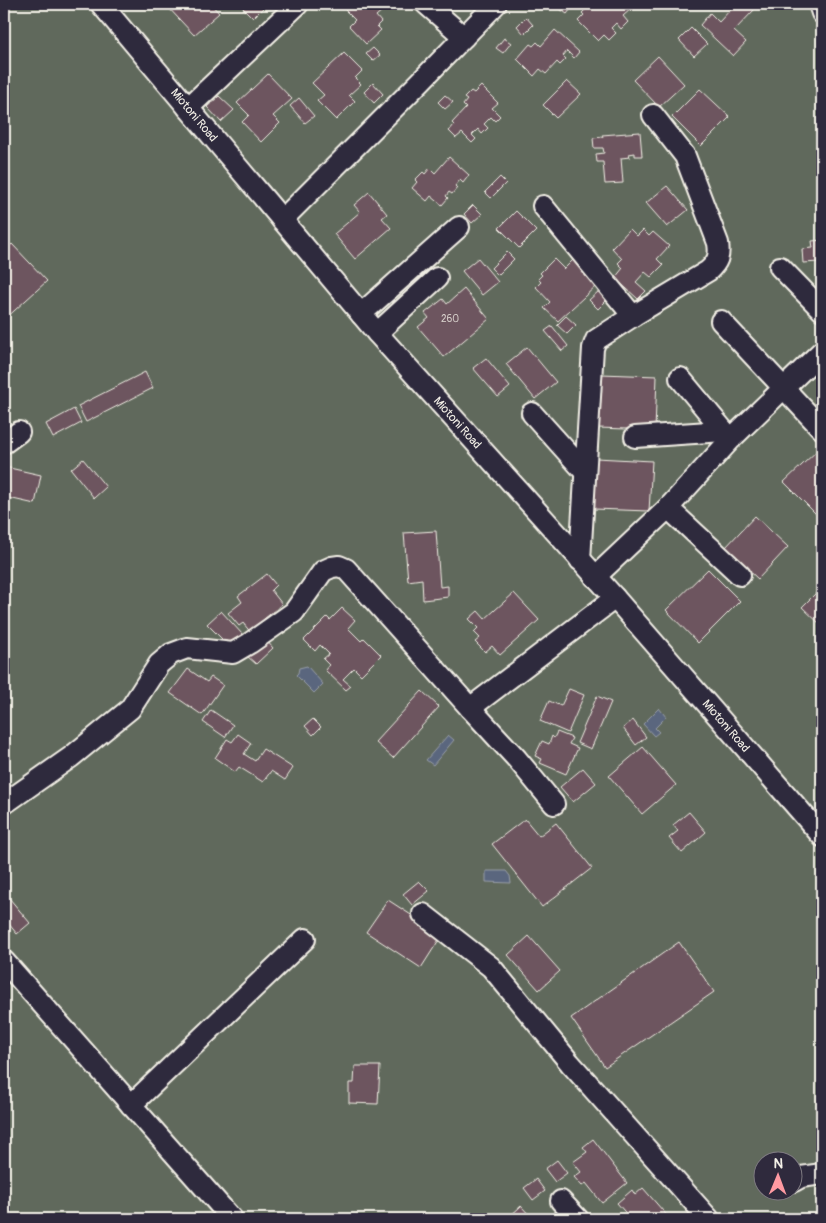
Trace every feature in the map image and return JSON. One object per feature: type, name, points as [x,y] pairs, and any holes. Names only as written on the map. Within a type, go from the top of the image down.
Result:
[{"type":"street","name":"Miotoni Road","points":[[101,4],[377,333],[615,598],[822,836]]},
{"type":"street","points":[[188,108],[298,4]]},
{"type":"street","points":[[426,4],[464,37]]},
{"type":"street","points":[[282,220],[496,4]]},
{"type":"street","points":[[819,4],[822,13]]},
{"type":"street","points":[[580,560],[592,348],[596,340],[708,271],[716,263],[720,254],[718,243],[685,156],[653,115]]},
{"type":"street","points":[[543,206],[633,316]]},
{"type":"street","points":[[361,314],[460,227]]},
{"type":"street","points":[[780,267],[822,310]]},
{"type":"street","points":[[377,333],[437,278]]},
{"type":"street","points":[[721,321],[822,429]]},
{"type":"street","points":[[595,577],[668,508],[728,435],[784,388],[822,351]]},
{"type":"street","points":[[680,378],[728,435]]},
{"type":"street","points":[[532,414],[584,472]]},
{"type":"street","points":[[636,437],[728,435]]},
{"type":"street","points":[[668,508],[740,575]]},
{"type":"street","points":[[4,804],[71,757],[130,709],[159,664],[171,654],[187,648],[233,653],[294,612],[323,571],[339,566],[346,569],[517,759],[554,804]]},
{"type":"street","points":[[470,708],[615,598]]},
{"type":"street","points":[[423,914],[491,967],[570,1063],[709,1219]]},
{"type":"street","points":[[132,1105],[306,939]]},
{"type":"street","points":[[4,961],[232,1219]]},
{"type":"street","points":[[804,1176],[822,1174]]},
{"type":"street","points":[[561,1201],[578,1219]]},
{"type":"green space","points":[[4,4],[822,4],[822,1219],[4,1219]]},
{"type":"water","points":[[307,666],[323,684],[314,693],[296,675],[299,668]]},
{"type":"water","points":[[659,708],[666,717],[655,728],[659,732],[654,736],[643,724]]},
{"type":"water","points":[[448,735],[454,740],[433,765],[426,760]]},
{"type":"water","points":[[486,871],[506,871],[510,876],[511,883],[486,882]]},
{"type":"building","points":[[165,4],[211,4],[219,13],[194,35]]},
{"type":"building","points":[[239,4],[267,4],[253,18]]},
{"type":"building","points":[[352,4],[390,4],[376,16],[381,22],[377,26],[381,30],[366,44],[349,26],[355,20],[345,10]]},
{"type":"building","points":[[564,4],[573,6],[567,14],[560,9]]},
{"type":"building","points":[[595,4],[600,7],[603,4],[628,4],[631,9],[623,16],[628,22],[621,29],[616,23],[611,28],[616,33],[609,40],[604,35],[598,41],[578,21],[584,15],[582,13],[590,5],[592,7]]},
{"type":"building","points":[[728,4],[748,4],[754,10],[734,31],[746,42],[733,56],[700,25],[710,13],[719,22],[732,8]]},
{"type":"building","points":[[526,17],[533,25],[524,34],[517,26]]},
{"type":"building","points":[[691,28],[707,44],[694,56],[679,40]]},
{"type":"building","points":[[555,30],[579,52],[574,58],[567,51],[563,56],[566,59],[560,65],[557,62],[546,74],[540,69],[534,76],[517,59],[530,44],[533,46],[537,42],[541,46]]},
{"type":"building","points":[[504,38],[511,43],[503,53],[496,48]]},
{"type":"building","points":[[373,48],[380,55],[373,61],[366,54]]},
{"type":"building","points":[[344,53],[362,71],[355,78],[361,84],[349,95],[355,101],[336,120],[317,101],[324,95],[312,83]]},
{"type":"building","points":[[658,56],[684,84],[659,107],[633,80]]},
{"type":"building","points":[[268,74],[292,99],[273,116],[280,123],[261,142],[242,122],[249,115],[237,103]]},
{"type":"building","points":[[567,81],[581,94],[556,118],[543,105]]},
{"type":"building","points":[[373,83],[383,94],[374,103],[364,92]]},
{"type":"building","points":[[481,86],[498,103],[492,108],[500,116],[495,121],[491,117],[484,124],[488,128],[482,134],[478,129],[472,135],[476,139],[472,143],[462,133],[456,138],[449,131],[454,125],[452,123],[466,108],[463,105],[467,100],[464,98],[471,91],[474,93]]},
{"type":"building","points":[[700,89],[730,117],[701,146],[672,117]]},
{"type":"building","points":[[445,95],[453,102],[445,109],[438,102]]},
{"type":"building","points":[[219,96],[234,110],[221,122],[207,107]]},
{"type":"building","points":[[299,98],[314,116],[305,123],[290,106]]},
{"type":"building","points":[[640,132],[642,156],[635,156],[635,153],[629,154],[630,157],[621,158],[623,183],[605,184],[603,162],[597,162],[596,154],[604,153],[603,148],[594,148],[593,138],[603,137],[602,135]]},
{"type":"building","points":[[449,157],[469,175],[463,183],[460,180],[452,194],[449,192],[446,196],[448,198],[442,205],[431,196],[427,201],[412,188],[417,182],[415,180],[423,172],[425,174],[430,168],[435,173]]},
{"type":"building","points":[[500,177],[506,183],[491,198],[485,192]]},
{"type":"building","points":[[667,186],[688,210],[667,227],[646,203]]},
{"type":"building","points":[[369,192],[387,214],[382,218],[391,228],[355,259],[334,234],[360,212],[354,205]]},
{"type":"building","points":[[473,205],[482,214],[472,223],[464,214]]},
{"type":"building","points":[[516,211],[536,231],[519,248],[499,228]]},
{"type":"building","points":[[630,229],[637,236],[643,230],[649,236],[653,232],[669,246],[657,259],[663,265],[651,277],[645,272],[636,282],[646,291],[638,299],[615,278],[623,268],[618,263],[622,259],[612,248]]},
{"type":"building","points":[[822,240],[821,270],[820,262],[803,263],[802,249],[813,248],[812,241]]},
{"type":"building","points":[[12,244],[47,281],[4,320],[4,251]]},
{"type":"building","points":[[507,252],[514,259],[498,275],[491,268]]},
{"type":"building","points":[[478,258],[498,282],[482,295],[462,271]]},
{"type":"building","points":[[554,259],[564,269],[573,260],[597,285],[558,321],[544,308],[550,302],[536,287],[541,282],[538,279],[542,275],[540,273]]},
{"type":"building","points":[[464,289],[489,319],[444,357],[418,327],[429,318],[425,313],[443,299],[447,304]]},
{"type":"building","points":[[599,291],[607,300],[598,309],[589,300]]},
{"type":"building","points":[[566,316],[576,325],[567,334],[557,325]]},
{"type":"building","points":[[552,326],[568,346],[562,351],[545,331]]},
{"type":"building","points":[[527,347],[556,382],[535,399],[506,364]]},
{"type":"building","points":[[486,358],[510,387],[498,397],[473,368]]},
{"type":"building","points":[[145,372],[153,388],[86,422],[78,406]]},
{"type":"building","points":[[601,374],[657,376],[655,430],[598,428]]},
{"type":"building","points":[[74,409],[81,423],[53,438],[46,424]]},
{"type":"building","points":[[820,448],[822,450],[821,519],[784,482]]},
{"type":"building","points":[[596,458],[652,461],[649,511],[594,509]]},
{"type":"building","points":[[83,459],[106,487],[94,498],[71,469]]},
{"type":"building","points":[[5,467],[41,475],[35,504],[4,497]]},
{"type":"building","points":[[755,516],[788,547],[758,579],[725,548]]},
{"type":"building","points":[[436,531],[440,587],[448,586],[448,597],[423,600],[422,579],[408,581],[404,533]]},
{"type":"building","points":[[708,569],[740,601],[698,643],[666,610]]},
{"type":"building","points":[[267,574],[276,585],[271,590],[282,604],[263,620],[266,623],[252,634],[243,623],[239,626],[228,613],[242,602],[238,596]]},
{"type":"building","points":[[514,593],[539,620],[500,655],[492,646],[485,652],[475,642],[480,638],[474,632],[478,628],[469,619],[478,611],[485,619]]},
{"type":"building","points":[[816,593],[822,599],[822,626],[802,607]]},
{"type":"building","points":[[342,608],[355,620],[348,628],[361,641],[364,638],[381,655],[361,675],[354,668],[343,679],[351,686],[346,690],[325,670],[329,665],[323,659],[329,654],[320,645],[315,651],[304,640],[327,617],[330,620]]},
{"type":"building","points":[[221,611],[243,635],[230,647],[207,624]]},
{"type":"building","points":[[265,639],[273,648],[256,664],[247,656]]},
{"type":"building","points":[[188,669],[207,682],[211,677],[223,685],[202,715],[170,693]]},
{"type":"building","points":[[569,689],[584,695],[568,733],[540,721],[549,701],[561,706]]},
{"type":"building","points":[[422,691],[439,707],[393,758],[375,742]]},
{"type":"building","points":[[597,696],[611,702],[591,749],[577,743]]},
{"type":"building","points":[[211,710],[233,725],[225,737],[203,722]]},
{"type":"building","points":[[313,719],[321,727],[313,735],[305,726]]},
{"type":"building","points":[[633,720],[646,737],[636,745],[623,728]]},
{"type":"building","points":[[557,732],[572,738],[569,744],[578,748],[566,774],[540,763],[542,759],[535,756],[542,741],[549,744],[552,736],[554,738]]},
{"type":"building","points":[[238,734],[251,743],[244,754],[255,761],[263,749],[293,768],[285,780],[271,771],[263,782],[239,767],[235,772],[215,758],[227,739],[232,742]]},
{"type":"building","points":[[643,747],[676,785],[642,814],[609,776]]},
{"type":"building","points":[[583,768],[596,783],[573,802],[560,787]]},
{"type":"building","points":[[689,812],[706,832],[682,853],[669,838],[678,831],[673,825]]},
{"type":"building","points":[[525,819],[539,836],[556,823],[592,868],[542,907],[492,844]]},
{"type":"building","points":[[419,881],[429,891],[412,905],[403,894]]},
{"type":"building","points":[[4,892],[30,923],[17,934],[4,918]]},
{"type":"building","points":[[388,900],[442,935],[421,968],[366,932]]},
{"type":"building","points":[[529,936],[560,971],[539,990],[508,955]]},
{"type":"building","points":[[679,942],[714,992],[605,1067],[571,1018]]},
{"type":"building","points":[[355,1066],[380,1066],[378,1104],[349,1103],[349,1083],[354,1083]]},
{"type":"building","points":[[593,1139],[627,1183],[602,1203],[586,1183],[582,1186],[574,1177],[581,1172],[573,1162],[587,1152],[583,1147]]},
{"type":"building","points":[[557,1160],[567,1173],[555,1182],[545,1169]]},
{"type":"building","points":[[536,1179],[545,1191],[533,1200],[524,1188]]},
{"type":"building","points":[[643,1188],[670,1219],[631,1219],[617,1203],[632,1190],[635,1195]]},
{"type":"building","points":[[521,1206],[533,1219],[508,1218]]}]
